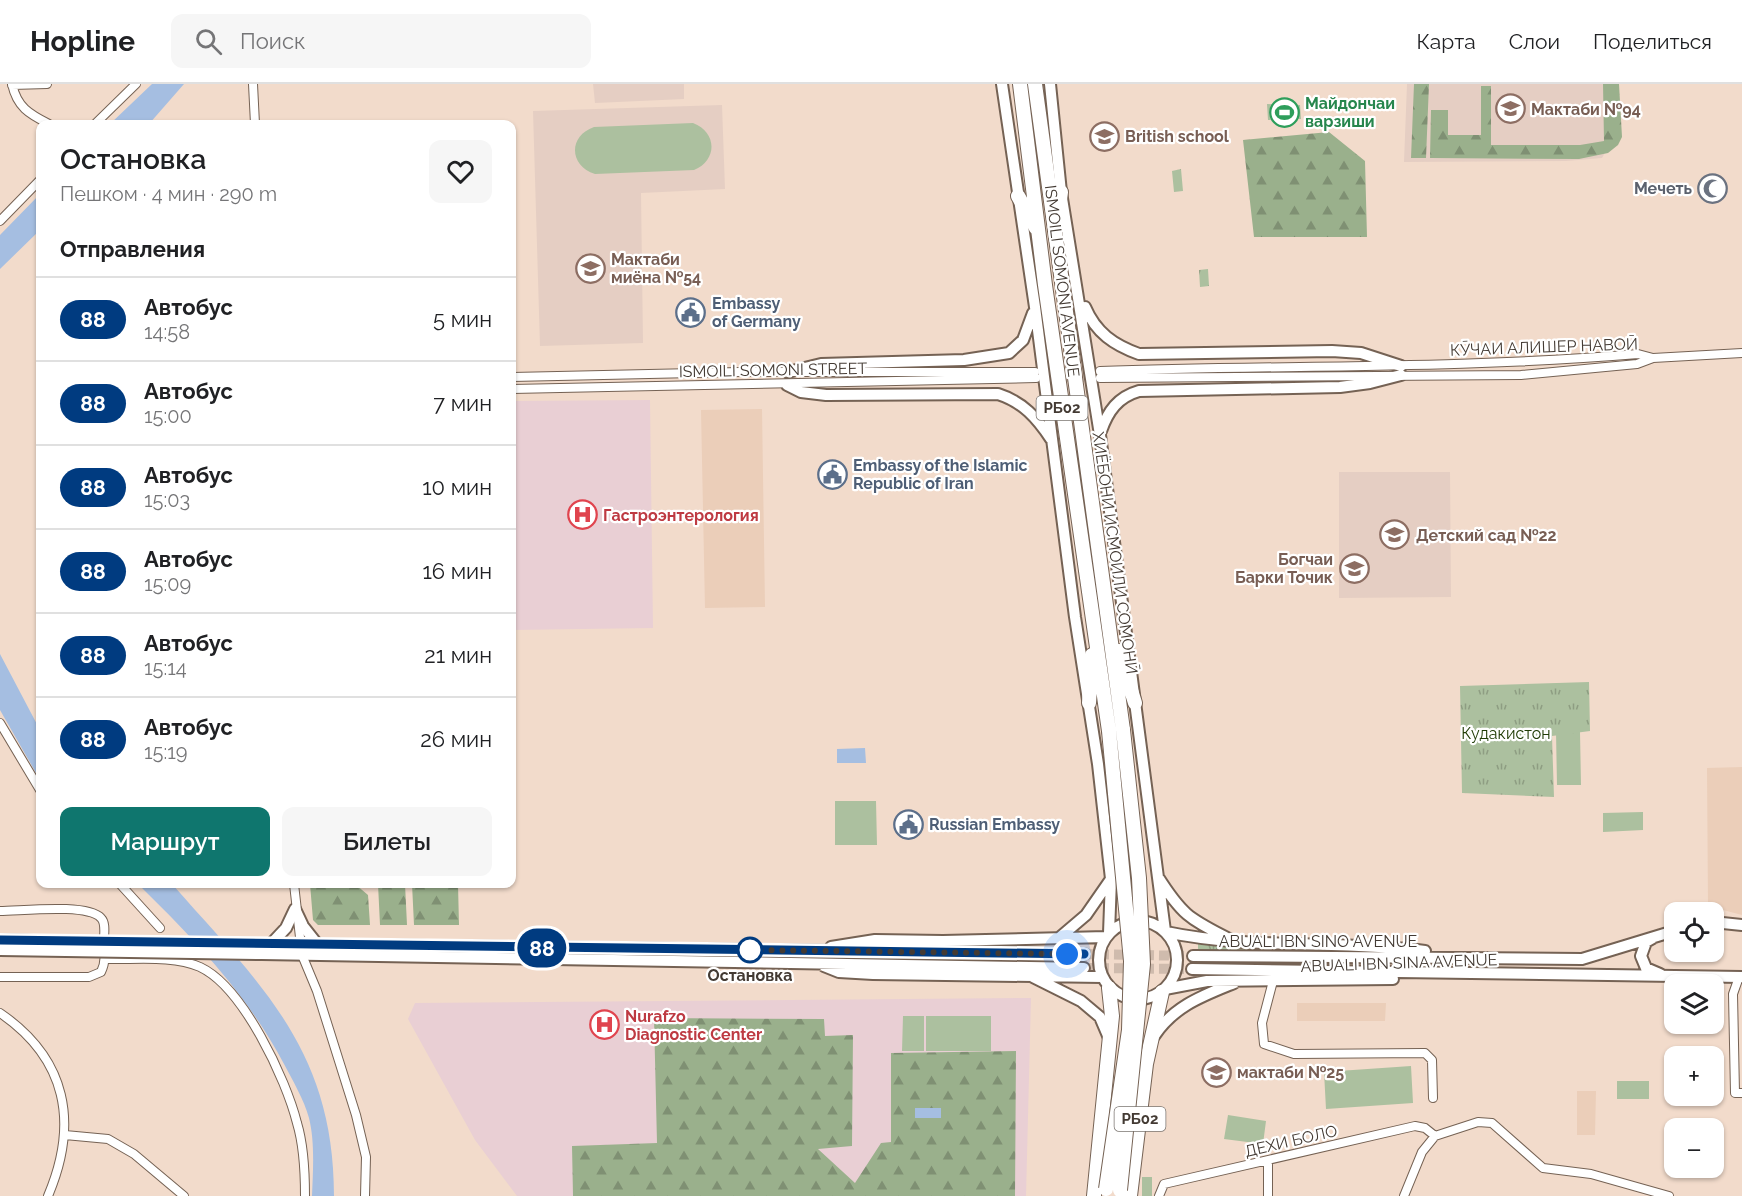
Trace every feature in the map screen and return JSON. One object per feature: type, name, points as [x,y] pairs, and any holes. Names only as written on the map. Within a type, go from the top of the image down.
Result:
[{"type":"highway","name":"ISMOILI SOMONI AVENUE","points":[[1020,84],[1094,626],[1116,731]]},
{"type":"highway","name":"ХИЁБОНИ ИСМОИЛИ СОМОНӢ","points":[[1035,84],[1108,618],[1116,731],[1131,960],[1129,1030],[1112,1194]]},
{"type":"highway","points":[[1055,231],[1061,192]]},
{"type":"highway","points":[[1018,196],[1040,234]]},
{"type":"highway","points":[[1108,618],[1136,703]]},
{"type":"highway","points":[[1089,702],[1094,626]]},
{"type":"highway","name":"РБ02","points":[[1105,982],[1112,1016],[1110,1042],[1112,1194]]},
{"type":"highway","name":"РБ02","points":[[1112,1194],[1164,990]]},
{"type":"main road","points":[[817,951],[849,942],[875,940],[943,941],[1107,935],[1126,922],[1137,921],[1157,925],[1165,932],[1176,950],[1177,961],[1172,981],[1164,990],[1140,1000],[1118,995],[1105,982],[1098,956],[1107,935],[1111,879],[1035,307],[1002,84]]},
{"type":"main road","points":[[1050,84],[1061,192],[1079,292],[1100,435],[1165,932]]},
{"type":"main road","points":[[1079,292],[1086,311],[1105,337],[1122,348],[1139,354],[1161,356],[1332,351],[1360,353],[1401,370]]},
{"type":"main road","points":[[788,372],[821,364],[964,360],[1009,353],[1016,349],[1028,331],[1035,307]]},
{"type":"main road","points":[[1100,435],[1106,417],[1118,402],[1139,391],[1340,387],[1370,383],[1401,370]]},
{"type":"main road","points":[[787,385],[801,392],[826,394],[998,394],[1012,398],[1029,410],[1053,441]]},
{"type":"main road","points":[[1156,875],[1180,911],[1194,922],[1236,943]]},
{"type":"main road","points":[[1059,938],[1086,915],[1111,879]]},
{"type":"main road","points":[[295,909],[303,926],[318,945]]},
{"type":"main road","points":[[265,948],[286,928],[295,909]]},
{"type":"main road","points":[[1724,924],[1742,926]]},
{"type":"main road","name":"ABUALI IBN SINA AVENUE","points":[[1165,932],[1200,940],[1377,946],[1427,951],[1443,957],[1480,960],[1582,959],[1664,934]]},
{"type":"main road","points":[[1658,936],[1646,942],[1641,956],[1646,968],[1664,976]]},
{"type":"main road","points":[[0,940],[67,947]]},
{"type":"main road","points":[[301,950],[318,945],[1084,954]]},
{"type":"main road","points":[[0,950],[67,947],[265,948],[1084,968]]},
{"type":"main road","name":"ABUALI IBN SINO AVENUE","points":[[1193,956],[1443,957]]},
{"type":"main road","points":[[816,963],[839,972],[1030,976],[1105,982]]},
{"type":"main road","name":"ABUALI IBN SINO AVENUE","points":[[1192,969],[1443,974]]},
{"type":"main road","name":"ABUALI IBN SINA AVENUE","points":[[1164,990],[1196,982],[1393,980],[1443,974],[1664,976]]},
{"type":"main road","points":[[1030,976],[1081,1001],[1100,1017],[1110,1042]]},
{"type":"main road","name":"ABUALI IBN SINA AVENUE","points":[[1724,977],[1740,977]]},
{"type":"main road","points":[[1151,1041],[1163,1022],[1178,1008],[1240,981]]},
{"type":"street","points":[[41,120],[26,112],[15,100],[12,85],[47,84]]},
{"type":"street","points":[[99,120],[136,84]]},
{"type":"street","points":[[253,84],[255,120]]},
{"type":"street","points":[[0,221],[36,184]]},
{"type":"street","points":[[1653,358],[1742,353]]},
{"type":"street","name":"КӮЧАИ АЛИШЕР НАВОӢ","points":[[1653,358],[1637,364],[1521,375],[1401,370],[1214,368],[1100,375],[1215,378],[1401,370],[1638,354],[1653,358]]},
{"type":"street","points":[[1521,375],[1522,361]]},
{"type":"street","name":"ISMOILI SOMONI STREET","points":[[516,377],[788,372],[1036,375],[787,385],[516,389]]},
{"type":"street","points":[[889,372],[889,381]]},
{"type":"street","points":[[663,374],[663,386]]},
{"type":"street","points":[[0,723],[36,783]]},
{"type":"street","points":[[124,888],[160,928]]},
{"type":"street","points":[[294,888],[301,950],[317,991],[356,1115],[366,1157],[365,1196]]},
{"type":"street","points":[[0,911],[71,910],[95,914],[101,918],[104,926],[105,959],[101,972],[89,977],[0,977]]},
{"type":"street","points":[[105,959],[184,962],[209,972],[228,991],[261,1037],[294,1113],[302,1153],[305,1196]]},
{"type":"street","points":[[1740,977],[1733,994],[1735,1093],[1742,1093]]},
{"type":"street","points":[[1273,981],[1262,1023],[1264,1044],[1294,1054],[1425,1053],[1432,1060],[1433,1098]]},
{"type":"street","points":[[0,1013],[34,1041],[50,1064],[61,1090],[65,1135],[57,1171],[48,1196]]},
{"type":"street","points":[[1404,1196],[1422,1152],[1435,1136],[1478,1122],[1492,1123],[1543,1168],[1600,1176],[1669,1196]]},
{"type":"street","name":"ДЕХИ БОЛО","points":[[1158,1196],[1164,1184],[1415,1126],[1425,1128],[1435,1136]]},
{"type":"street","points":[[65,1135],[108,1139],[134,1155],[184,1196]]},
{"type":"street","points":[[1268,1161],[1268,1196]]},
{"type":"shaded area","points":[[593,84],[684,84],[684,99],[595,103]]},
{"type":"shaded area","name":"Мактаби №94","points":[[1407,84],[1615,84],[1615,135],[1602,158],[1566,161],[1404,162]]},
{"type":"shaded area","name":"Мактаби миёна №54","points":[[722,105],[725,189],[641,193],[643,343],[540,346],[533,111]]},
{"type":"shaded area","name":"Гастроэнтерология","points":[[650,400],[653,628],[516,630],[516,401]]},
{"type":"shaded area","points":[[762,409],[765,607],[705,608],[701,410]]},
{"type":"shaded area","name":"Детский сад №22","points":[[1339,472],[1450,472],[1451,597],[1339,598]]},
{"type":"shaded area","points":[[1742,767],[1742,915],[1724,910],[1724,902],[1708,902],[1707,768]]},
{"type":"shaded area","points":[[1031,998],[1026,1196],[517,1196],[475,1140],[408,1019],[415,1003]]},
{"type":"shaded area","points":[[1297,1003],[1386,1003],[1385,1021],[1297,1021]]},
{"type":"shaded area","points":[[1577,1091],[1596,1091],[1595,1135],[1577,1135]]},
{"type":"green space","points":[[1414,84],[1429,84],[1426,158],[1411,158]]},
{"type":"green space","points":[[1603,84],[1619,84],[1622,137],[1618,145],[1608,153],[1579,159],[1430,158],[1431,110],[1448,110],[1448,135],[1481,135],[1481,86],[1491,86],[1491,145],[1580,145],[1604,141]]},
{"type":"green space","name":"Майдончаи варзиши","points":[[1267,104],[1300,105],[1301,119],[1268,120]]},
{"type":"green space","points":[[693,123],[707,133],[712,146],[707,160],[694,170],[595,174],[580,165],[576,158],[576,144],[580,137],[594,127]]},
{"type":"green space","points":[[1329,132],[1365,161],[1367,237],[1254,237],[1243,140]]},
{"type":"green space","points":[[1181,169],[1183,191],[1174,192],[1172,171]]},
{"type":"green space","points":[[1208,269],[1209,286],[1200,287],[1199,270]]},
{"type":"green space","name":"Кудакистон","points":[[1589,682],[1590,731],[1552,736],[1554,797],[1462,793],[1460,686]]},
{"type":"green space","points":[[1556,732],[1580,732],[1581,785],[1557,785]]},
{"type":"green space","points":[[835,801],[876,801],[877,845],[835,845]]},
{"type":"green space","points":[[1643,812],[1643,830],[1603,832],[1603,813]]},
{"type":"green space","points":[[310,888],[360,888],[368,895],[370,925],[318,925],[313,920]]},
{"type":"green space","points":[[378,888],[405,888],[407,925],[380,925]]},
{"type":"green space","points":[[412,888],[458,888],[459,925],[414,925]]},
{"type":"green space","points":[[1198,938],[1252,940],[1259,950],[1272,952],[1274,963],[1247,982],[1222,987],[1198,987]]},
{"type":"green space","points":[[903,1016],[924,1016],[924,1051],[902,1051]]},
{"type":"green space","points":[[926,1016],[991,1016],[991,1051],[926,1051]]},
{"type":"green space","points":[[654,1018],[824,1019],[825,1036],[853,1035],[852,1146],[818,1149],[855,1183],[881,1143],[891,1142],[891,1053],[1016,1051],[1015,1196],[573,1196],[572,1146],[657,1143]]},
{"type":"green space","points":[[1411,1066],[1413,1103],[1326,1109],[1324,1072]]},
{"type":"green space","points":[[1617,1081],[1649,1081],[1649,1099],[1617,1099]]},
{"type":"green space","points":[[1228,1115],[1266,1121],[1263,1144],[1224,1139]]},
{"type":"green space","points":[[1142,1177],[1152,1177],[1152,1196],[1142,1196]]},
{"type":"water","points":[[152,84],[184,84],[152,120],[114,120]]},
{"type":"water","points":[[36,198],[36,234],[0,269],[0,235]]},
{"type":"water","points":[[0,654],[36,722],[36,773],[0,710]]},
{"type":"water","points":[[865,748],[866,763],[837,763],[837,749]]},
{"type":"water","points":[[142,888],[176,888],[235,955],[286,1023],[306,1060],[321,1100],[331,1145],[334,1196],[312,1196],[311,1127],[304,1104],[284,1064],[236,991],[179,925]]},
{"type":"water","points":[[915,1108],[941,1108],[941,1118],[915,1118]]},
{"type":"tunnel","points":[[1039,372],[1093,371]]},
{"type":"tunnel","points":[[1040,378],[1094,378]]},
{"type":"tunnel","points":[[1084,954],[1193,956]]},
{"type":"tunnel","points":[[1084,968],[1192,969]]},
{"type":"bus line","name":"88","points":[[0,940],[1084,954]]},
{"type":"place","name":"Мактаби №94","points":[[1510,109]]},
{"type":"place","name":"Майдончаи варзиши","points":[[1284,112]]},
{"type":"place","name":"British school","points":[[1104,136]]},
{"type":"place","name":"Мечеть","points":[[1713,188]]},
{"type":"place","name":"Мактаби миёна №54","points":[[590,268]]},
{"type":"place","name":"Embassy of Germany","points":[[691,312]]},
{"type":"place","name":"Embassy of the Islamic Republic of Iran","points":[[832,474]]},
{"type":"place","name":"Гастроэнтерология","points":[[582,515]]},
{"type":"place","name":"Детский сад №22","points":[[1395,535]]},
{"type":"place","name":"Богчаи Барки Точик","points":[[1354,568]]},
{"type":"place","name":"Russian Embassy","points":[[908,824]]},
{"type":"place","name":"Остановка","points":[[750,950]]},
{"type":"place","name":"Nurafzo Diagnostic Center","points":[[604,1025]]},
{"type":"place","name":"мактаби №25","points":[[1216,1072]]},
{"type":"route","points":[[750,950],[1067,954]]}]
